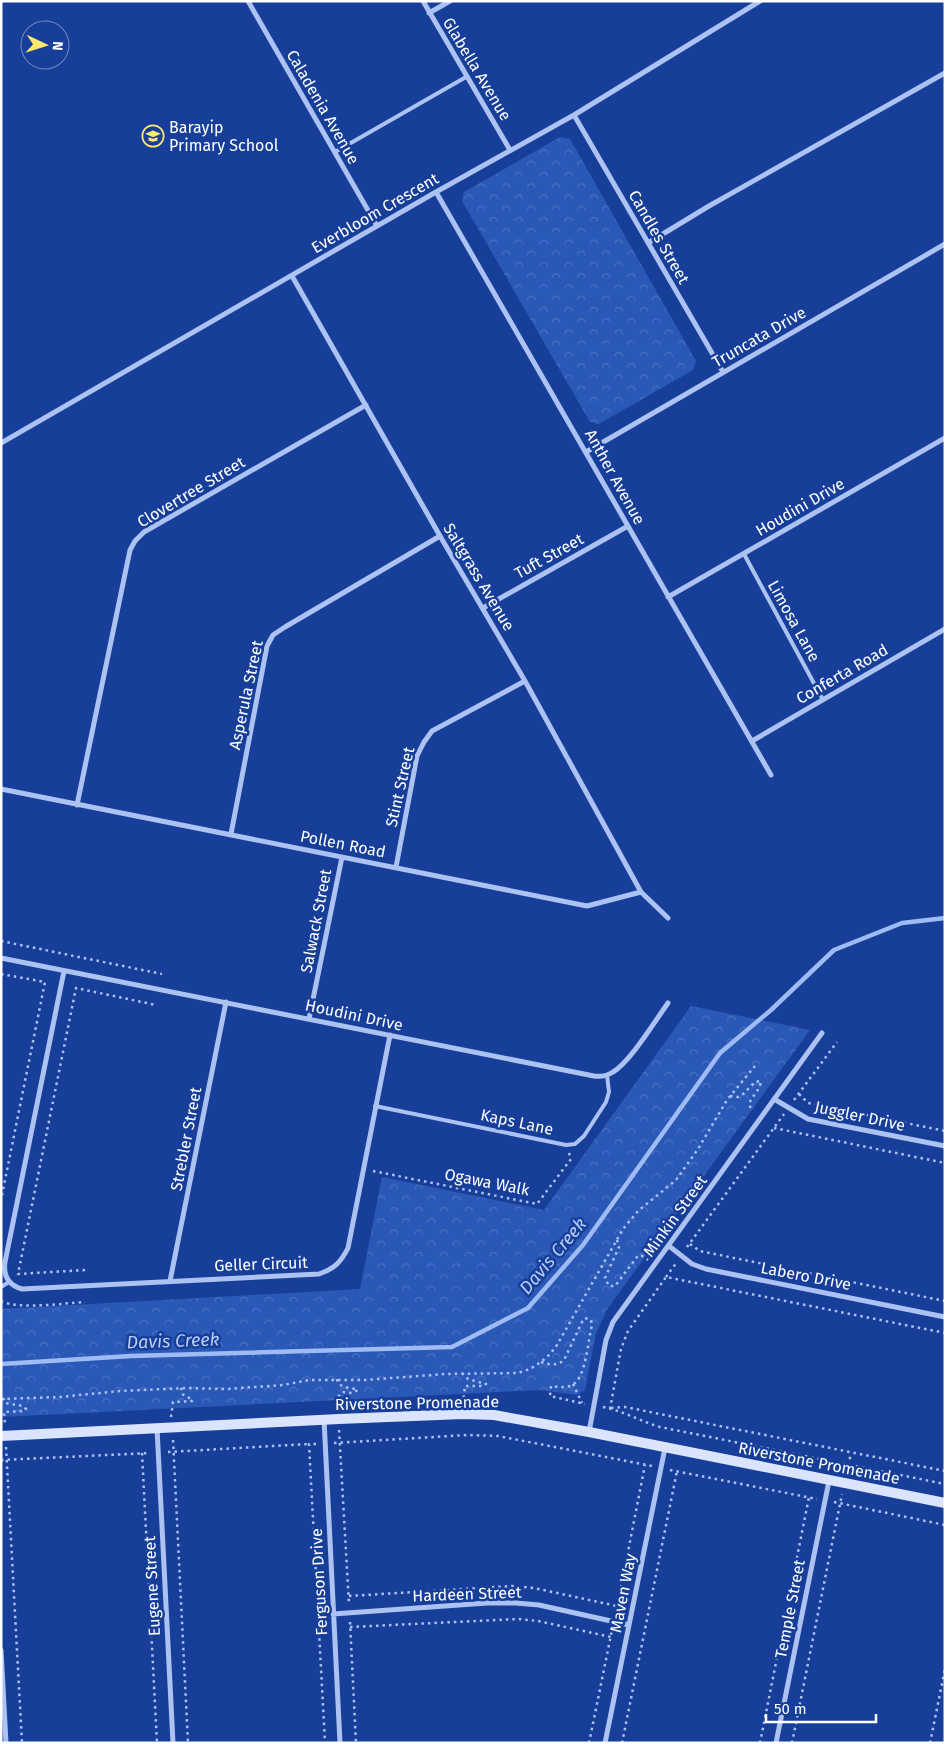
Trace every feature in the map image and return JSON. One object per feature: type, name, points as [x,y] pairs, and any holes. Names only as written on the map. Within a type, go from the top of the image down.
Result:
[{"type":"street","name":"Caladenia Avenue","points":[[248,1],[377,226]]},
{"type":"street","name":"Glabella Avenue","points":[[423,1],[510,150]]},
{"type":"street","points":[[429,14],[450,1]]},
{"type":"street","name":"Everbloom Crescent","points":[[1,443],[574,114],[760,1]]},
{"type":"street","points":[[648,243],[709,206],[945,73]]},
{"type":"street","name":"Candles Street","points":[[574,114],[723,372]]},
{"type":"street","name":"Anther Avenue","points":[[436,192],[771,775]]},
{"type":"street","name":"Truncata Drive","points":[[586,452],[945,244]]},
{"type":"street","name":"Saltgrass Avenue","points":[[292,276],[525,681],[642,892]]},
{"type":"street","name":"Clovertree Street","points":[[77,805],[130,550],[135,541],[144,532],[366,405]]},
{"type":"street","name":"Houdini Drive","points":[[668,597],[945,438]]},
{"type":"street","name":"Tuft Street","points":[[483,608],[628,526]]},
{"type":"street","name":"Asperula Street","points":[[231,834],[267,646],[273,635],[440,536]]},
{"type":"street","name":"Conferta Road","points":[[752,741],[945,629]]},
{"type":"street","name":"Stint Street","points":[[396,867],[417,756],[424,742],[432,731],[525,681]]},
{"type":"street","name":"Pollen Road","points":[[1,789],[587,906],[642,892]]},
{"type":"street","name":"Salwack Street","points":[[309,1019],[342,857]]},
{"type":"street","points":[[642,892],[668,918]]},
{"type":"street","name":"Houdini Drive","points":[[1,958],[594,1076],[607,1075]]},
{"type":"street","points":[[9,1282],[4,1273],[5,1262],[64,971]]},
{"type":"street","name":"Strebler Street","points":[[170,1280],[226,1002]]},
{"type":"street","points":[[607,1075],[625,1062],[668,1003]]},
{"type":"street","name":"Minkin Street","points":[[589,1432],[606,1340],[618,1313],[669,1246],[822,1033]]},
{"type":"street","name":"Geller Circuit","points":[[9,1282],[17,1288],[27,1289],[170,1280],[319,1274],[337,1265],[348,1248],[390,1035]]},
{"type":"street","name":"Juggler Drive","points":[[774,1099],[808,1119],[945,1146]]},
{"type":"street","name":"Labero Drive","points":[[669,1246],[697,1267],[945,1317]]},
{"type":"street","name":"Riverstone Promenade","points":[[3,1436],[339,1418],[463,1414],[505,1416],[945,1504]]},
{"type":"street","name":"Ferguson Drive","points":[[324,1420],[340,1743]]},
{"type":"street","name":"Eugene Street","points":[[157,1428],[173,1743]]},
{"type":"street","name":"Maven Way","points":[[605,1743],[665,1448]]},
{"type":"street","name":"Temple Street","points":[[776,1743],[829,1480]]},
{"type":"street","name":"Hardeen Street","points":[[333,1614],[516,1602],[629,1625]]},
{"type":"street","points":[[1,1650],[6,1743]]},
{"type":"lane","points":[[335,152],[466,77]]},
{"type":"lane","name":"Limosa Lane","points":[[744,554],[823,700]]},
{"type":"lane","name":"Kaps Lane","points":[[375,1106],[566,1145],[575,1144],[584,1136],[606,1102],[609,1092],[607,1075]]},
{"type":"lane","points":[[1,1287],[9,1282]]},
{"type":"path","points":[[1,941],[162,974]]},
{"type":"path","points":[[1,974],[45,982],[1,1200]]},
{"type":"path","points":[[84,1270],[18,1274],[76,988],[156,1005]]},
{"type":"path","points":[[610,1409],[622,1349],[628,1330],[837,1042]]},
{"type":"path","points":[[2,1398],[186,1388],[226,1389],[283,1385],[309,1380],[364,1380],[462,1373],[518,1373],[530,1370],[550,1354],[557,1345],[617,1240],[638,1211],[676,1180],[698,1149],[730,1096],[755,1066]]},
{"type":"path","points":[[730,1096],[738,1097],[755,1082],[761,1081],[761,1085],[749,1105],[752,1111],[774,1127],[945,1163]]},
{"type":"path","points":[[799,1094],[808,1103],[945,1131]]},
{"type":"path","name":"Ogawa Walk","points":[[363,1169],[537,1204],[571,1159],[566,1145]]},
{"type":"path","points":[[617,1240],[619,1247],[605,1278],[610,1286],[615,1286],[637,1257],[642,1255],[666,1276],[945,1333]]},
{"type":"path","points":[[690,1244],[700,1251],[945,1301]]},
{"type":"path","points":[[1,1301],[8,1304],[23,1305],[86,1302]]},
{"type":"path","points":[[541,1362],[553,1365],[560,1364],[564,1360],[585,1318],[591,1320],[592,1325],[583,1368],[579,1377],[573,1384],[564,1388],[551,1386],[550,1396],[582,1403],[573,1384]]},
{"type":"path","points":[[462,1373],[468,1379],[486,1384],[484,1386],[465,1386],[463,1391],[463,1414]]},
{"type":"path","points":[[337,1379],[341,1385],[358,1390],[352,1393],[342,1392],[338,1397],[356,1743]]},
{"type":"path","points":[[2,1398],[5,1403],[26,1408],[23,1411],[4,1412],[3,1436],[22,1743]]},
{"type":"path","points":[[610,1409],[624,1407],[945,1471]]},
{"type":"path","points":[[610,1409],[660,1427],[945,1484]]},
{"type":"path","points":[[325,1743],[309,1444],[467,1435],[498,1436],[945,1525]]},
{"type":"path","points":[[174,1451],[188,1743]]},
{"type":"path","points":[[792,1743],[851,1452]]},
{"type":"path","points":[[142,1453],[157,1743]]},
{"type":"path","points":[[589,1743],[645,1465]]},
{"type":"path","points":[[622,1743],[677,1471]]},
{"type":"path","points":[[760,1743],[809,1497]]},
{"type":"path","points":[[350,1627],[518,1619],[538,1621],[611,1637]]},
{"type":"path","points":[[930,1743],[945,1669]]},
{"type":"green space","points":[[560,137],[570,139],[696,361],[693,370],[599,424],[590,422],[462,201],[464,192]]},
{"type":"green space","points":[[691,1006],[810,1030],[608,1308],[596,1333],[585,1390],[577,1395],[540,1390],[1,1417],[1,1309],[360,1289],[382,1177],[544,1210]]},
{"type":"waterway","name":"Davis Creek","points":[[1,1364],[131,1356],[452,1347],[528,1308],[583,1245],[720,1053],[771,1010],[834,950],[902,923],[945,918]]},
{"type":"place","name":"Barayip Primary School","points":[[153,136]]}]
